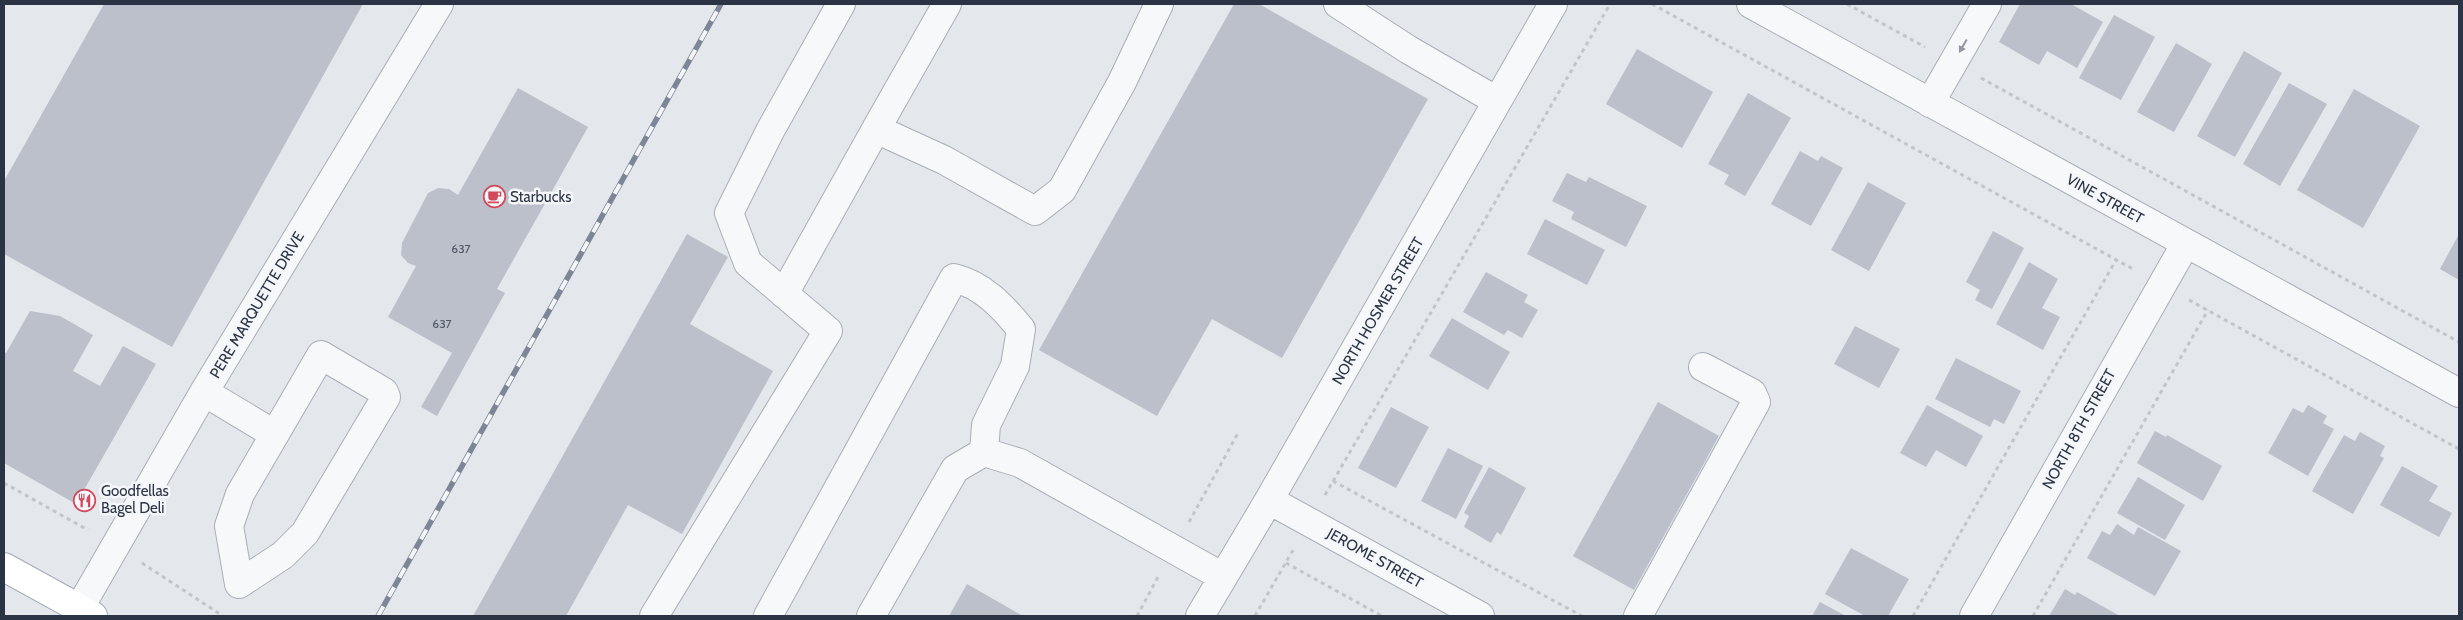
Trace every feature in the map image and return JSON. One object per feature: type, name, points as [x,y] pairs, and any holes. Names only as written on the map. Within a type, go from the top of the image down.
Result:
[{"type":"main road","points":[[4,567],[86,612]]},
{"type":"street","name":"PERE MARQUETTE DRIVE","points":[[86,612],[204,392],[440,4]]},
{"type":"street","points":[[654,616],[828,332],[748,263],[729,212],[770,131],[841,4]]},
{"type":"street","points":[[784,294],[947,4]]},
{"type":"street","points":[[876,129],[944,160],[1035,211],[1062,190],[1122,82],[1158,4]]},
{"type":"street","points":[[1338,4],[1409,50],[1497,101]]},
{"type":"street","name":"NORTH HOSMER STREET","points":[[1200,616],[1269,500],[1553,4]]},
{"type":"street","name":"VINE STREET","points":[[1752,4],[2459,393]]},
{"type":"street","points":[[1930,103],[1987,4]]},
{"type":"street","name":"NORTH 8TH STREET","points":[[1974,616],[2186,243]]},
{"type":"street","points":[[768,616],[954,278],[964,281],[997,300],[1021,329],[1015,366],[986,425],[984,452]]},
{"type":"street","points":[[321,355],[384,392],[386,397],[305,533],[283,556],[239,584],[229,526],[240,494],[274,434],[321,355]]},
{"type":"street","points":[[1638,616],[1754,409],[1756,402],[1752,393],[1704,367]]},
{"type":"street","points":[[204,392],[274,434]]},
{"type":"street","points":[[984,452],[1020,464],[1223,577]]},
{"type":"street","points":[[871,616],[955,470],[984,452]]},
{"type":"street","name":"JEROME STREET","points":[[1269,500],[1480,616]]},
{"type":"path","points":[[1255,616],[1610,4]]},
{"type":"path","points":[[1652,4],[2459,449]]},
{"type":"path","points":[[1847,4],[2459,342]]},
{"type":"path","points":[[1913,616],[2116,260]]},
{"type":"path","points":[[2033,616],[2208,310]]},
{"type":"path","points":[[1333,481],[1582,616]]},
{"type":"path","points":[[1286,563],[1382,616]]},
{"type":"building","points":[[104,4],[363,4],[172,347],[4,254],[4,181]]},
{"type":"building","points":[[1234,4],[1259,4],[1428,99],[1282,358],[1212,319],[1157,416],[1039,350]]},
{"type":"building","points":[[2020,4],[2071,4],[2103,22],[2077,68],[2047,51],[2039,65],[1999,42]]},
{"type":"building","points":[[2114,15],[2155,37],[2121,100],[2079,78]]},
{"type":"building","points":[[2176,43],[2212,64],[2174,132],[2137,112]]},
{"type":"building","points":[[1637,49],[1713,92],[1682,148],[1606,104]]},
{"type":"building","points":[[2244,51],[2282,73],[2235,157],[2197,136]]},
{"type":"building","points":[[2289,83],[2327,104],[2280,186],[2243,164]]},
{"type":"building","points":[[518,88],[588,127],[497,289],[505,293],[437,416],[421,407],[452,353],[388,317],[416,266],[408,263],[401,255],[402,243],[428,193],[438,188],[449,189],[458,195]]},
{"type":"building","points":[[2354,89],[2420,126],[2363,228],[2297,190]]},
{"type":"building","points":[[1748,93],[1791,118],[1745,196],[1724,184],[1729,175],[1708,164]]},
{"type":"building","points":[[1800,151],[1818,161],[1821,156],[1843,168],[1811,226],[1771,204]]},
{"type":"building","points":[[1567,173],[1586,182],[1589,177],[1647,206],[1626,247],[1571,219],[1574,212],[1552,201]]},
{"type":"building","points":[[1868,182],[1906,203],[1869,271],[1831,250]]},
{"type":"building","points":[[1545,219],[1605,250],[1587,285],[1527,254]]},
{"type":"building","points":[[1993,231],[2024,248],[1992,309],[1975,300],[1980,290],[1966,282]]},
{"type":"building","points":[[687,234],[728,257],[690,324],[773,371],[682,534],[628,505],[566,616],[473,616]]},
{"type":"building","points":[[2459,234],[2459,280],[2440,269]]},
{"type":"building","points":[[2029,262],[2058,279],[2042,308],[2060,317],[2043,350],[1996,324]]},
{"type":"building","points":[[1486,272],[1528,295],[1524,302],[1538,310],[1522,338],[1508,330],[1504,335],[1463,312]]},
{"type":"building","points":[[30,311],[60,316],[93,335],[73,371],[100,386],[123,346],[156,364],[76,504],[4,463],[4,352],[6,353]]},
{"type":"building","points":[[1452,318],[1510,352],[1488,390],[1429,356]]},
{"type":"building","points":[[1855,326],[1900,349],[1879,388],[1834,364]]},
{"type":"building","points":[[1956,358],[2021,391],[2004,424],[1994,419],[1990,427],[1935,399]]},
{"type":"building","points":[[1658,402],[1719,436],[1634,590],[1573,556]]},
{"type":"building","points":[[1927,405],[1983,436],[1966,467],[1936,450],[1926,467],[1900,453]]},
{"type":"building","points":[[2308,405],[2327,416],[2323,423],[2334,429],[2308,476],[2268,453],[2293,408],[2303,413]]},
{"type":"building","points":[[1391,407],[1429,427],[1396,488],[1358,468]]},
{"type":"building","points":[[2155,431],[2166,437],[2167,435],[2222,466],[2203,501],[2137,463]]},
{"type":"building","points":[[2360,432],[2385,446],[2380,456],[2384,458],[2353,514],[2312,491],[2344,435],[2355,441]]},
{"type":"building","points":[[1448,448],[1483,466],[1456,519],[1421,501]]},
{"type":"building","points":[[2402,466],[2438,486],[2429,501],[2452,513],[2439,537],[2380,505]]},
{"type":"building","points":[[1489,467],[1526,488],[1501,535],[1497,532],[1491,543],[1464,527],[1469,516],[1464,513]]},
{"type":"building","points":[[2138,477],[2185,505],[2165,540],[2117,513]]},
{"type":"building","points":[[2117,524],[2134,535],[2138,527],[2181,551],[2155,596],[2087,558],[2102,531],[2110,535]]},
{"type":"building","points":[[1851,548],[1909,579],[1888,616],[1865,616],[1825,594]]},
{"type":"building","points":[[967,584],[1023,616],[949,616]]},
{"type":"building","points":[[2065,589],[2075,595],[2077,592],[2120,616],[2049,616]]},
{"type":"building","points":[[1820,602],[1846,616],[1812,616]]},
{"type":"railway","points":[[378,616],[721,4]]},
{"type":"place","name":"Starbucks","points":[[494,197]]},
{"type":"place","name":"Goodfellas Bagel Deli","points":[[85,500]]}]
